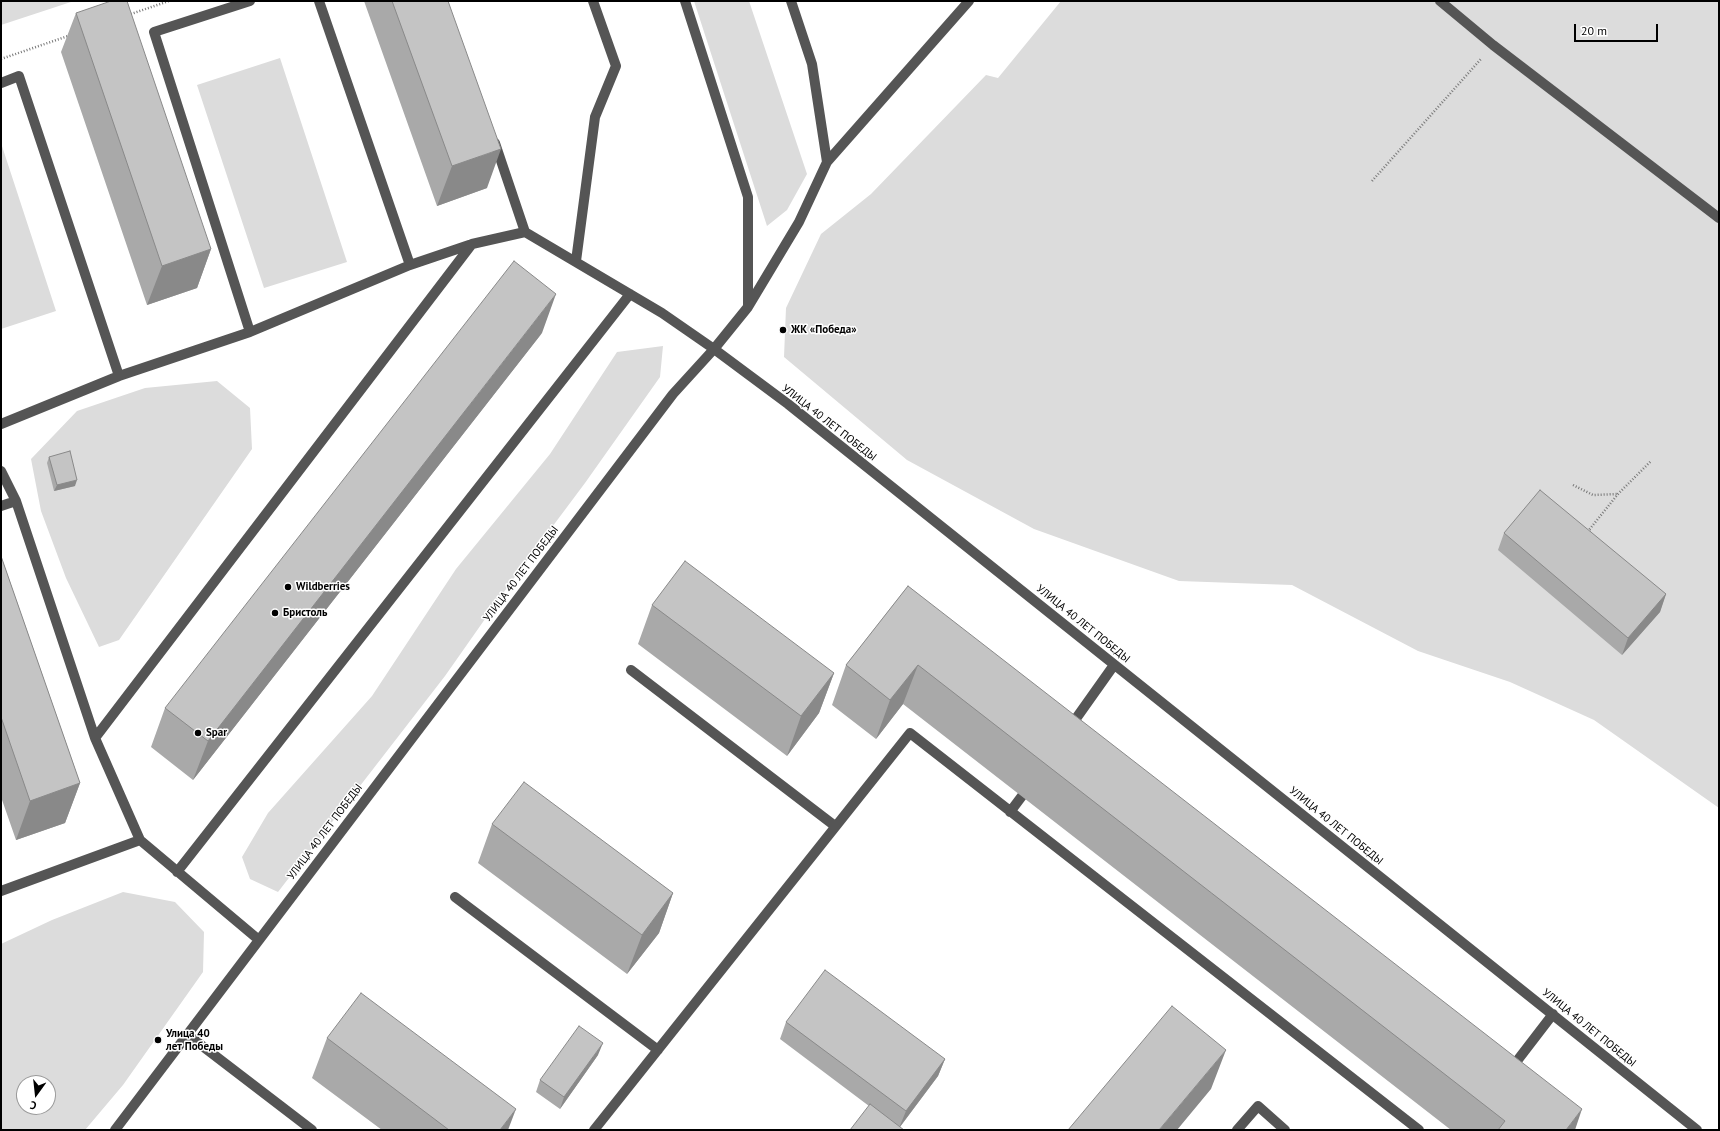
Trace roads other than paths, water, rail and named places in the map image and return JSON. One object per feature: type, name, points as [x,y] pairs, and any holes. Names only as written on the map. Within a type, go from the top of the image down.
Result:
[{"type":"street","points":[[250,1],[154,32],[250,332]]},
{"type":"street","points":[[319,1],[410,265]]},
{"type":"street","points":[[576,261],[595,117],[616,66],[593,1]]},
{"type":"street","points":[[685,1],[748,197],[748,307]]},
{"type":"street","points":[[791,1],[812,64],[827,162]]},
{"type":"street","points":[[492,135],[525,232],[662,313],[714,349],[748,307],[798,222],[827,162],[969,1]]},
{"type":"street","points":[[1440,1],[1493,45],[1719,218]]},
{"type":"street","points":[[1,83],[19,76],[119,376]]},
{"type":"street","points":[[1,424],[119,376],[250,332],[410,265],[472,244],[525,232]]},
{"type":"street","points":[[94,738],[472,244]]},
{"type":"street","points":[[177,872],[630,294]]},
{"type":"street","name":"УЛИЦА 40 ЛЕТ ПОБЕДЫ","points":[[115,1130],[673,394],[714,349],[788,404],[1697,1130]]},
{"type":"street","points":[[1,471],[16,501],[94,738],[140,840],[258,940]]},
{"type":"street","points":[[1,506],[16,501]]},
{"type":"street","points":[[1064,736],[1114,665]]},
{"type":"street","points":[[630,670],[835,826]]},
{"type":"street","points":[[594,1130],[910,733],[1419,1130]]},
{"type":"street","points":[[1010,812],[1022,796]]},
{"type":"street","points":[[1,891],[140,840]]},
{"type":"street","points":[[455,897],[658,1050]]},
{"type":"street","points":[[1503,1079],[1552,1014]]},
{"type":"street","points":[[188,1034],[312,1130]]},
{"type":"street","points":[[1237,1130],[1258,1106],[1286,1130]]},
{"type":"place","name":"ЖК «Победа»","points":[[783,330]]},
{"type":"place","name":"Wildberries","points":[[288,587]]},
{"type":"place","name":"Бристоль","points":[[275,613]]},
{"type":"place","name":"Spar","points":[[198,733]]},
{"type":"place","name":"Улица 40 лет Победы","points":[[158,1040]]}]
